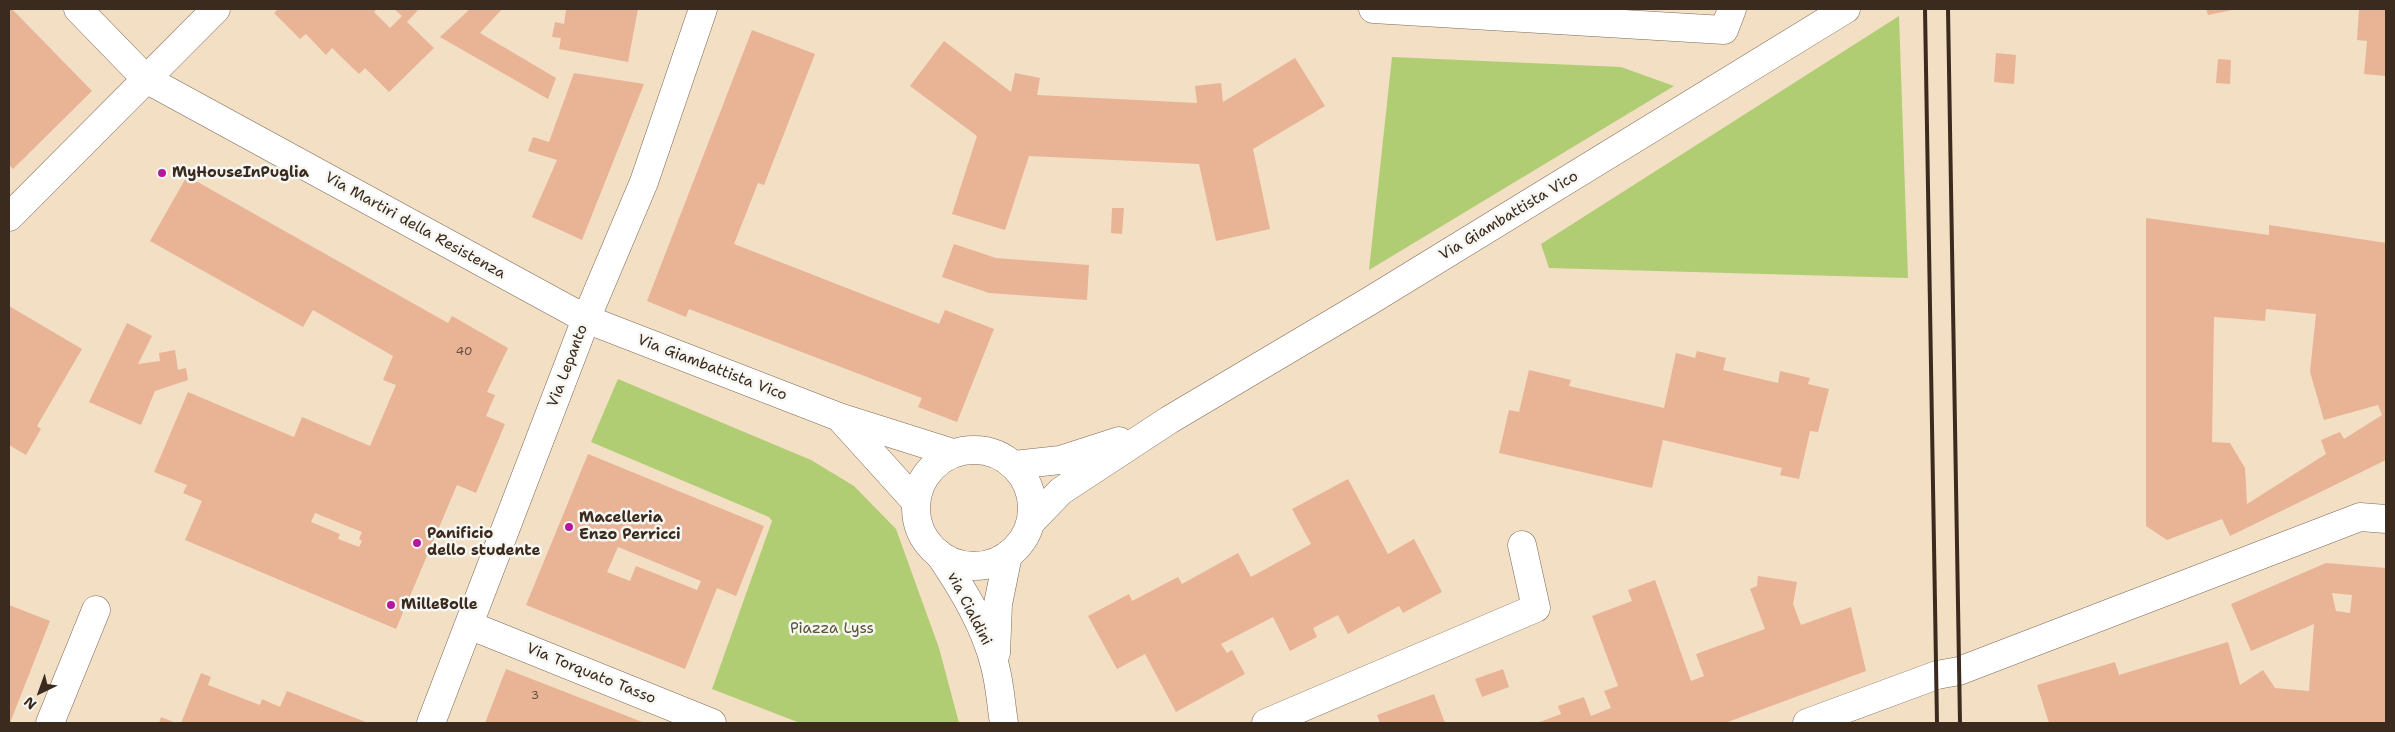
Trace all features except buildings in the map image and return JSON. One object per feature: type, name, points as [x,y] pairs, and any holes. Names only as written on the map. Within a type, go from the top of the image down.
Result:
[{"type":"street","name":"Via Martiri della Resistenza","points":[[78,9],[146,79],[586,319]]},
{"type":"street","points":[[9,217],[216,9]]},
{"type":"street","name":"Via Lepanto","points":[[431,723],[586,319],[644,182],[703,9]]},
{"type":"street","points":[[1373,9],[1724,30],[1732,9]]},
{"type":"street","name":"Via Giambattista Vico","points":[[1031,522],[1061,491],[1169,420],[1368,302],[1846,9]]},
{"type":"street","name":"Via Giambattista Vico","points":[[586,319],[839,417],[953,453]]},
{"type":"street","name":"Via Giambattista Vico","points":[[839,417],[916,502]]},
{"type":"street","name":"Via Giambattista Vico","points":[[1014,465],[1060,460],[1114,443],[1169,420]]},
{"type":"street","points":[[974,449],[997,454],[1014,465],[1026,481],[1032,499],[1031,522],[1022,540],[1008,555],[988,564],[968,566],[939,554],[925,539],[918,522],[916,502],[920,485],[932,468],[953,453],[974,449]]},
{"type":"street","points":[[1808,723],[1937,675],[1959,671],[2360,517],[2386,520]]},
{"type":"street","points":[[1266,723],[1536,608],[1522,545]]},
{"type":"street","name":"via Cialdini","points":[[939,554],[961,586],[984,633],[995,667],[1004,723]]},
{"type":"street","name":"via Cialdini","points":[[995,667],[998,604],[1008,555]]},
{"type":"street","points":[[50,723],[96,610]]},
{"type":"street","name":"Via Torquato Tasso","points":[[469,625],[712,723]]},
{"type":"green space","points":[[1899,16],[1908,278],[1549,268],[1541,244]]},
{"type":"green space","points":[[1392,57],[1621,67],[1674,86],[1369,270]]},
{"type":"green space","name":"Piazza Lyss","points":[[618,379],[811,460],[854,486],[896,529],[939,648],[959,723],[800,723],[712,689],[772,521],[769,517],[591,442]]},
{"type":"railway","points":[[1925,9],[1937,723]]},
{"type":"railway","points":[[1948,9],[1960,723]]},
{"type":"place","name":"MyHouseInPuglia","points":[[162,173]]},
{"type":"place","name":"Macelleria Enzo Perricci","points":[[569,527]]},
{"type":"place","name":"Panificio dello studente","points":[[417,543]]},
{"type":"place","name":"MilleBolle","points":[[391,605]]}]
